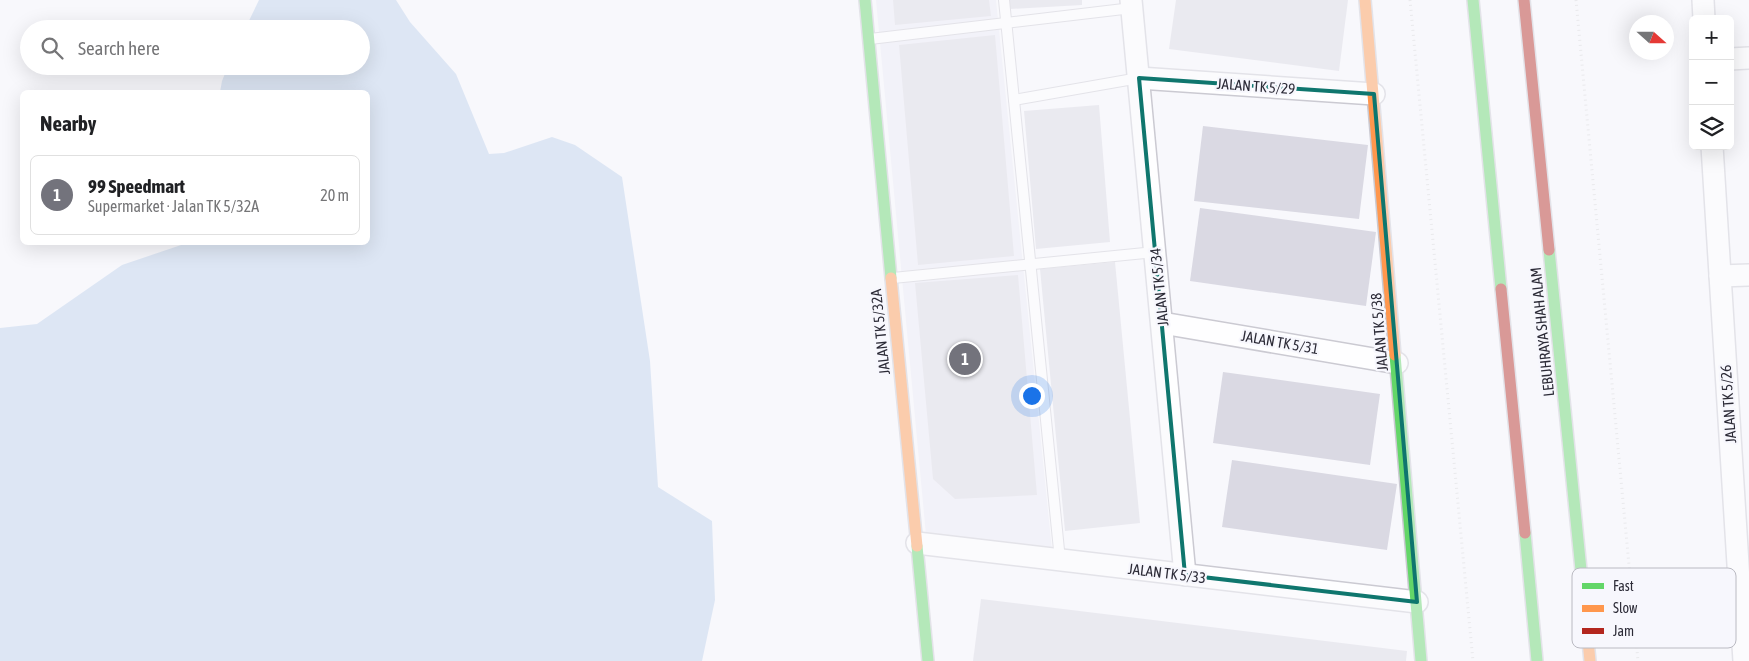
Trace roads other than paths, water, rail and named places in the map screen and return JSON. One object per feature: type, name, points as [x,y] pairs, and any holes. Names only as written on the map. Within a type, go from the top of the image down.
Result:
[{"type":"main road","name":"JALAN TK 5/32A","points":[[865,0],[928,661]]},
{"type":"main road","name":"JALAN TK 5/38","points":[[1365,0],[1421,661]]},
{"type":"main road","points":[[1473,0],[1537,661]]},
{"type":"main road","name":"LEBUHRAYA SHAH ALAM","points":[[1524,0],[1581,568]]},
{"type":"main road","name":"LEBUHRAYA SHAH ALAM","points":[[1589,648],[1590,661]]},
{"type":"street","points":[[1703,0],[1704,15]]},
{"type":"street","name":"JALAN TK 5/34","points":[[1132,4],[1186,575]]},
{"type":"street","points":[[1734,59],[1749,58]]},
{"type":"street","name":"JALAN TK 5/29","points":[[1138,78],[1374,94]]},
{"type":"street","name":"JALAN TK 5/26","points":[[1712,150],[1746,638],[1744,661]]},
{"type":"street","points":[[1720,276],[1749,275]]},
{"type":"street","name":"JALAN TK 5/31","points":[[1162,323],[1397,362]]},
{"type":"street","name":"JALAN TK 5/33","points":[[917,543],[1417,602]]},
{"type":"lane","points":[[1004,0],[1060,560]]},
{"type":"lane","points":[[869,39],[1006,23],[1132,4]]},
{"type":"lane","points":[[1014,100],[1138,78]]},
{"type":"lane","points":[[890,278],[1155,252]]},
{"type":"water","points":[[259,0],[396,0],[410,22],[456,74],[489,154],[504,153],[552,137],[575,145],[622,177],[650,361],[658,487],[712,521],[715,600],[702,661],[0,661],[0,328],[37,324],[122,265],[181,245],[370,245],[370,90],[220,90],[224,75],[370,75],[370,20],[249,20]]},
{"type":"place","name":"99 Speedmart","points":[[965,359]]}]
